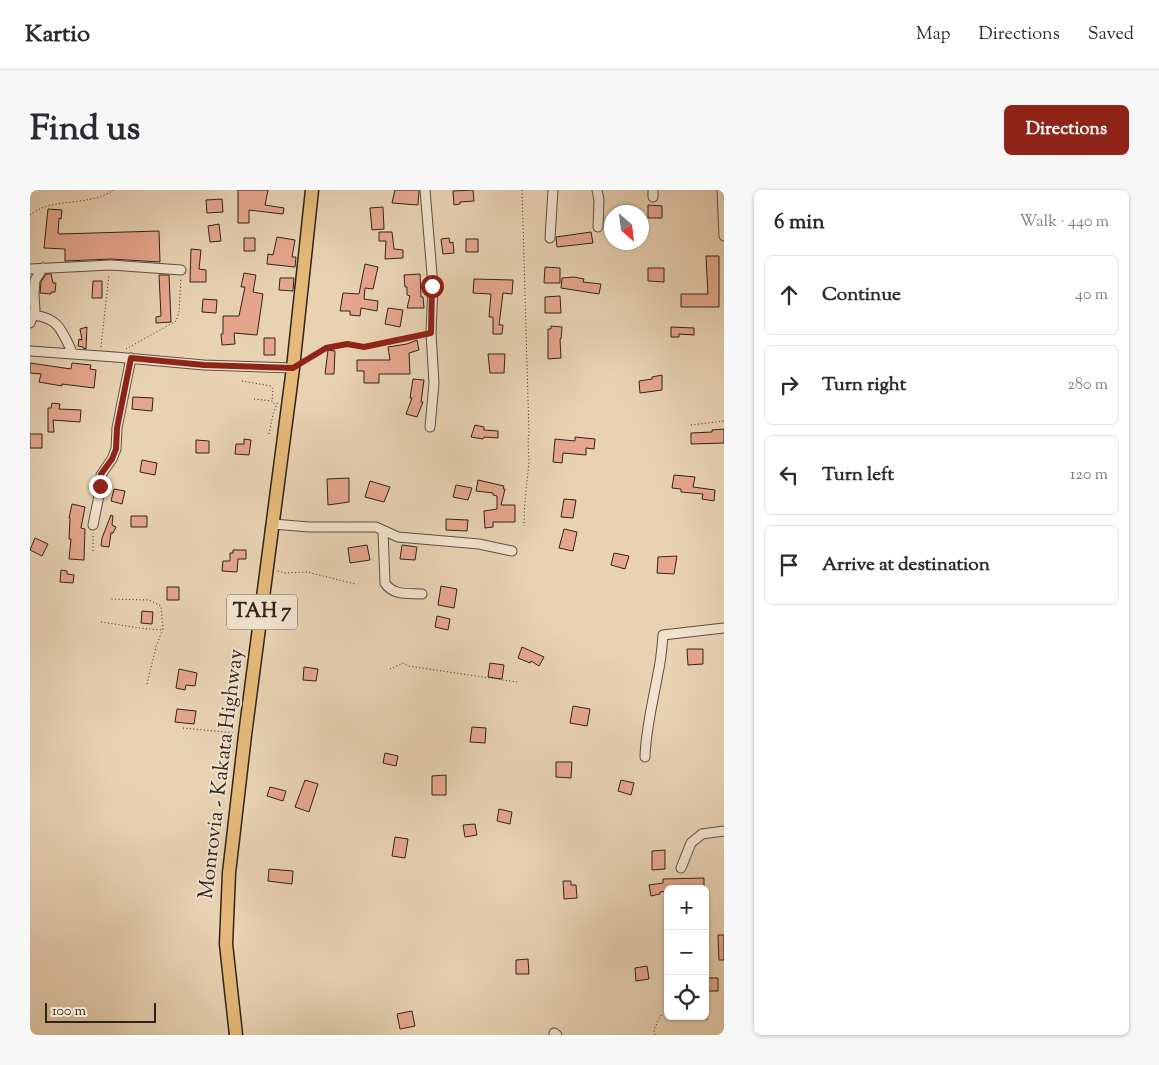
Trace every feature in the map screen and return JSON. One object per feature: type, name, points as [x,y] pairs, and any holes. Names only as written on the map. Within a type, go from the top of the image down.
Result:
[{"type":"highway","name":"Monrovia - Kakata Highway","points":[[236,1035],[226,944],[226,907],[245,734],[293,368],[312,190]]},
{"type":"street","points":[[425,190],[432,286],[431,333],[434,383],[430,427]]},
{"type":"street","points":[[550,238],[553,190]]},
{"type":"street","points":[[598,190],[598,227]]},
{"type":"street","points":[[722,190],[724,236]]},
{"type":"street","points":[[30,268],[111,265],[181,270]]},
{"type":"street","points":[[32,319],[35,310],[35,280],[43,268]]},
{"type":"street","points":[[32,319],[46,316],[55,322],[73,354]]},
{"type":"street","points":[[30,351],[204,365],[293,368]]},
{"type":"street","points":[[93,525],[101,474],[112,459],[116,449],[117,428],[131,358]]},
{"type":"street","points":[[273,524],[308,527],[376,527],[398,537],[479,544],[512,551]]},
{"type":"street","points":[[383,531],[386,583],[388,588],[395,592],[422,594]]},
{"type":"street","points":[[645,757],[646,734],[663,635],[724,628]]},
{"type":"street","points":[[681,868],[691,843],[702,834],[724,831]]},
{"type":"path","points":[[30,215],[51,205],[94,199],[114,190]]},
{"type":"path","points":[[522,190],[530,434],[528,439],[529,456],[524,526]]},
{"type":"path","points":[[100,356],[111,265]]},
{"type":"path","points":[[115,357],[133,344],[141,342],[150,334],[176,321],[179,312],[181,270]]},
{"type":"path","points":[[293,368],[326,348],[347,344],[364,347],[431,333]]},
{"type":"path","points":[[242,381],[271,386],[273,389],[272,401],[276,406]]},
{"type":"path","points":[[254,399],[272,401]]},
{"type":"path","points":[[269,434],[279,400],[289,400]]},
{"type":"path","points":[[691,425],[724,421]]},
{"type":"path","points":[[93,525],[93,551]]},
{"type":"path","points":[[267,569],[285,573],[307,572],[355,584]]},
{"type":"path","points":[[111,598],[149,600],[161,606],[163,630],[156,647],[147,684]]},
{"type":"path","points":[[101,622],[123,627],[131,625],[163,630]]},
{"type":"path","points":[[390,669],[403,663],[408,666],[517,682]]},
{"type":"path","points":[[183,728],[245,734]]},
{"type":"path","points":[[655,1035],[654,1030],[660,1016],[664,1014]]},
{"type":"building","points":[[238,190],[268,190],[265,205],[284,208],[283,214],[249,210],[249,223],[238,223]]},
{"type":"building","points":[[395,190],[419,190],[418,205],[392,203]]},
{"type":"building","points":[[473,190],[474,201],[460,202],[460,204],[454,205],[453,191]]},
{"type":"building","points":[[222,199],[223,212],[207,213],[206,200]]},
{"type":"building","points":[[649,205],[662,206],[662,218],[649,218]]},
{"type":"building","points":[[383,207],[384,229],[372,230],[370,208]]},
{"type":"building","points":[[48,209],[62,210],[61,219],[59,218],[58,233],[60,234],[159,231],[160,262],[111,259],[65,261],[65,249],[44,248]]},
{"type":"building","points":[[219,224],[221,241],[210,242],[208,226]]},
{"type":"building","points":[[379,232],[392,232],[394,249],[403,250],[403,258],[385,259],[386,241],[379,241]]},
{"type":"building","points":[[591,232],[593,243],[557,247],[556,237]]},
{"type":"building","points":[[277,237],[295,240],[292,257],[296,257],[295,267],[267,264],[268,254],[273,255]]},
{"type":"building","points":[[244,238],[255,238],[255,251],[244,251]]},
{"type":"building","points":[[449,238],[450,243],[453,242],[454,253],[443,254],[441,239]]},
{"type":"building","points":[[466,239],[478,239],[478,252],[466,252]]},
{"type":"building","points":[[191,249],[201,250],[199,269],[206,270],[206,282],[190,282]]},
{"type":"building","points":[[706,256],[719,256],[719,307],[681,307],[681,294],[708,294]]},
{"type":"building","points":[[365,264],[378,267],[373,289],[365,288],[364,299],[378,301],[377,311],[361,308],[360,316],[350,315],[350,311],[340,311],[343,293],[359,294]]},
{"type":"building","points":[[545,267],[560,268],[560,283],[544,283]]},
{"type":"building","points":[[648,268],[664,268],[664,282],[648,281]]},
{"type":"building","points":[[244,273],[256,275],[253,292],[263,294],[257,335],[234,333],[235,344],[222,345],[223,316],[239,316],[245,287],[241,287]]},
{"type":"building","points":[[46,274],[51,274],[53,283],[56,283],[55,292],[51,292],[51,294],[40,293],[41,282]]},
{"type":"building","points":[[420,274],[421,297],[423,297],[424,308],[407,308],[410,296],[407,295],[404,275]]},
{"type":"building","points":[[159,275],[169,275],[171,322],[156,323],[156,317],[161,316]]},
{"type":"building","points":[[574,277],[584,279],[583,282],[601,284],[599,294],[561,288],[562,278]]},
{"type":"building","points":[[280,278],[294,278],[293,291],[279,290]]},
{"type":"building","points":[[474,279],[513,280],[512,294],[503,293],[499,325],[503,325],[502,334],[493,334],[493,317],[489,317],[491,294],[473,293]]},
{"type":"building","points":[[93,281],[102,281],[102,298],[92,298]]},
{"type":"building","points":[[560,296],[561,313],[545,313],[545,297]]},
{"type":"building","points":[[203,299],[217,300],[216,313],[202,312]]},
{"type":"building","points":[[388,308],[403,310],[400,327],[385,324]]},
{"type":"building","points":[[551,326],[562,327],[560,339],[561,358],[548,359],[548,329],[551,329]]},
{"type":"building","points":[[87,327],[86,349],[78,346],[79,339],[82,340],[80,329]]},
{"type":"building","points":[[671,327],[694,328],[694,335],[679,334],[679,337],[671,337]]},
{"type":"building","points":[[264,338],[275,338],[275,355],[264,355]]},
{"type":"building","points":[[417,340],[419,350],[409,353],[410,374],[379,374],[379,383],[364,383],[364,371],[357,371],[357,360],[390,360],[388,347],[407,344]]},
{"type":"building","points":[[328,350],[335,351],[334,374],[325,374]]},
{"type":"building","points":[[488,354],[505,354],[504,373],[490,373]]},
{"type":"building","points":[[30,363],[71,369],[72,363],[91,365],[90,369],[96,370],[94,388],[39,382],[41,374],[30,373]]},
{"type":"building","points":[[662,375],[662,390],[640,393],[639,381]]},
{"type":"building","points":[[413,379],[424,380],[421,402],[423,402],[417,417],[406,414],[412,398],[410,398]]},
{"type":"building","points":[[133,397],[153,398],[152,411],[132,409]]},
{"type":"building","points":[[52,403],[60,404],[59,409],[81,410],[80,422],[53,420],[54,432],[48,432],[48,408],[51,408]]},
{"type":"building","points":[[475,425],[484,427],[484,430],[498,431],[498,438],[484,437],[483,439],[471,437]]},
{"type":"building","points":[[724,429],[724,443],[691,444],[691,433],[712,432],[712,430]]},
{"type":"building","points":[[30,434],[42,434],[42,448],[30,448]]},
{"type":"building","points":[[575,437],[595,439],[594,449],[586,448],[586,455],[563,453],[562,463],[553,462],[555,439],[575,441]]},
{"type":"building","points":[[244,439],[251,440],[249,455],[235,454],[236,444],[244,444]]},
{"type":"building","points":[[196,440],[209,441],[209,453],[196,453]]},
{"type":"building","points":[[142,460],[157,463],[155,475],[140,472]]},
{"type":"building","points":[[674,475],[695,477],[693,487],[715,490],[714,501],[702,499],[703,494],[681,492],[681,489],[672,488]]},
{"type":"building","points":[[349,478],[349,502],[328,505],[327,479]]},
{"type":"building","points":[[478,480],[504,486],[501,505],[515,505],[515,522],[493,522],[493,527],[485,528],[484,511],[497,509],[497,496],[493,495],[493,493],[476,491]]},
{"type":"building","points":[[370,481],[390,487],[384,502],[365,497]]},
{"type":"building","points":[[456,485],[472,488],[468,500],[453,497]]},
{"type":"building","points":[[114,489],[125,491],[122,504],[111,501]]},
{"type":"building","points":[[564,499],[576,500],[573,518],[561,517]]},
{"type":"building","points":[[72,504],[85,507],[81,528],[85,529],[84,560],[69,559],[71,539],[69,539],[69,518]]},
{"type":"building","points":[[111,515],[113,516],[112,525],[116,527],[113,533],[111,533],[109,547],[101,546],[102,538]]},
{"type":"building","points":[[131,516],[147,516],[147,527],[131,527]]},
{"type":"building","points":[[446,519],[468,520],[467,531],[446,530]]},
{"type":"building","points":[[564,529],[577,532],[573,551],[559,548]]},
{"type":"building","points":[[35,538],[48,544],[42,556],[30,550]]},
{"type":"building","points":[[367,545],[370,560],[350,563],[348,548]]},
{"type":"building","points":[[402,545],[417,547],[415,560],[400,559]]},
{"type":"building","points":[[233,550],[246,550],[246,559],[238,559],[237,572],[222,571],[223,561],[230,561],[230,553],[233,553]]},
{"type":"building","points":[[614,553],[629,556],[625,569],[611,565]]},
{"type":"building","points":[[677,556],[674,574],[657,573],[658,557]]},
{"type":"building","points":[[61,570],[67,571],[67,574],[74,575],[73,583],[60,582]]},
{"type":"building","points":[[441,586],[457,589],[454,608],[438,605]]},
{"type":"building","points":[[167,587],[179,587],[179,600],[167,600]]},
{"type":"building","points":[[142,611],[153,612],[152,624],[141,623]]},
{"type":"building","points":[[437,616],[450,619],[448,630],[435,627]]},
{"type":"building","points":[[522,647],[544,657],[539,666],[531,661],[530,663],[518,658]]},
{"type":"building","points":[[687,649],[703,649],[703,664],[688,665]]},
{"type":"building","points":[[490,663],[504,665],[502,679],[488,677]]},
{"type":"building","points":[[304,667],[318,669],[316,681],[303,680]]},
{"type":"building","points":[[179,669],[197,673],[195,686],[186,685],[185,690],[176,688]]},
{"type":"building","points":[[573,706],[590,709],[587,726],[570,723]]},
{"type":"building","points":[[177,709],[196,711],[194,724],[175,722]]},
{"type":"building","points":[[472,727],[486,728],[485,743],[470,742]]},
{"type":"building","points":[[385,753],[398,756],[396,766],[383,763]]},
{"type":"building","points":[[556,762],[572,762],[571,778],[556,777]]},
{"type":"building","points":[[446,775],[446,795],[432,795],[432,776]]},
{"type":"building","points":[[305,780],[318,784],[309,812],[295,807]]},
{"type":"building","points":[[621,780],[634,783],[631,795],[618,791]]},
{"type":"building","points":[[270,787],[286,791],[283,801],[267,796]]},
{"type":"building","points":[[499,809],[512,812],[510,824],[497,821]]},
{"type":"building","points":[[475,824],[477,835],[465,837],[463,825]]},
{"type":"building","points":[[395,837],[408,839],[405,858],[392,856]]},
{"type":"building","points":[[665,850],[665,869],[652,870],[652,851]]},
{"type":"building","points":[[269,869],[293,871],[292,884],[268,881]]},
{"type":"building","points":[[704,878],[704,885],[664,885],[664,892],[651,896],[649,885],[663,883],[663,879]]},
{"type":"building","points":[[563,881],[571,881],[571,885],[576,885],[577,898],[564,899]]},
{"type":"building","points":[[718,935],[724,935],[724,960],[719,960]]},
{"type":"building","points":[[528,959],[529,974],[516,974],[516,960]]},
{"type":"building","points":[[647,966],[649,979],[636,981],[635,968]]},
{"type":"building","points":[[709,978],[718,978],[718,991],[709,991]]},
{"type":"building","points":[[412,1011],[415,1026],[400,1029],[397,1014]]},
{"type":"route","points":[[100,486],[101,474],[112,459],[116,449],[117,428],[131,358],[204,365],[293,368],[326,348],[347,344],[364,347],[431,333],[432,286]]}]
